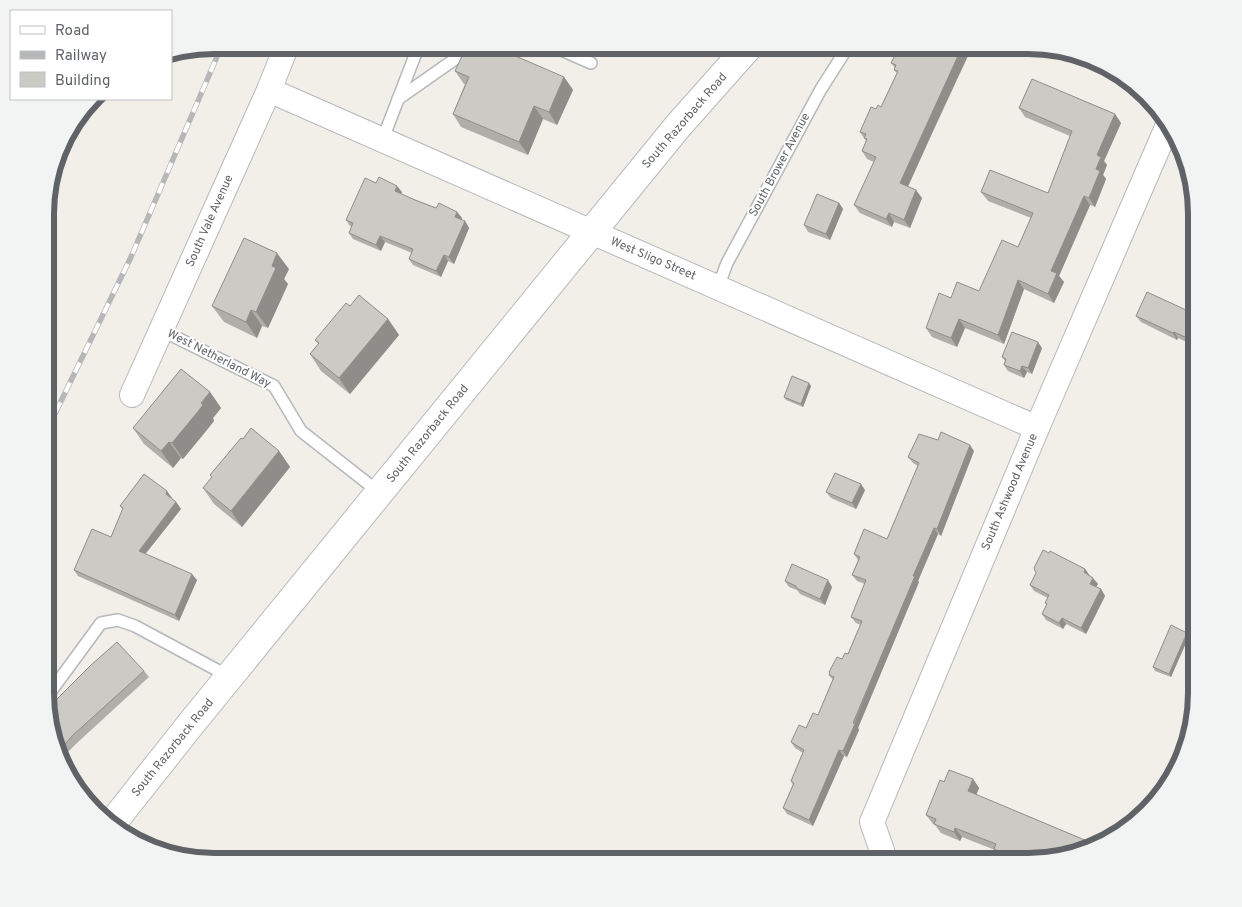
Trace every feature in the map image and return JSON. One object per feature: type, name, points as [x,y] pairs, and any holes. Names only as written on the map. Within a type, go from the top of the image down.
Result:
[{"type":"main road","name":"South Razorback Road","points":[[115,819],[678,126],[742,54]]},
{"type":"street","name":"South Vale Avenue","points":[[132,395],[283,54]]},
{"type":"street","name":"West Sligo Street","points":[[269,90],[1037,428]]},
{"type":"street","name":"South Ashwood Avenue","points":[[883,853],[872,822],[1037,428],[1165,131]]},
{"type":"lane","points":[[382,140],[416,54]]},
{"type":"lane","points":[[398,99],[462,54]]},
{"type":"lane","points":[[570,54],[591,63]]},
{"type":"lane","name":"South Brower Avenue","points":[[718,288],[727,263],[816,97],[843,54]]},
{"type":"lane","name":"West Netherland Way","points":[[162,330],[274,386],[301,431],[380,493]]},
{"type":"lane","points":[[54,687],[100,623],[118,620],[135,626],[230,677]]},
{"type":"building","points":[[463,54],[511,54],[564,77],[549,112],[534,106],[519,142],[453,114],[469,77],[455,71]]},
{"type":"building","points":[[896,54],[959,54],[900,183],[916,190],[904,220],[889,213],[886,219],[854,205],[876,157],[862,151],[867,139],[864,138],[866,134],[860,132],[871,107],[876,109],[878,105],[881,107],[898,71],[894,70],[896,65],[891,63]]},
{"type":"building","points":[[1032,79],[1115,114],[1097,155],[1101,157],[1096,169],[1100,171],[1089,198],[1084,196],[1051,271],[1057,273],[1048,294],[1018,280],[998,335],[959,319],[951,338],[926,328],[939,293],[951,298],[957,282],[979,291],[1002,240],[1018,247],[1033,213],[981,192],[990,170],[1048,193],[1072,131],[1019,108]]},
{"type":"building","points":[[379,177],[397,186],[395,191],[436,208],[439,203],[457,212],[455,217],[465,221],[449,257],[444,255],[436,271],[409,259],[413,249],[380,236],[376,245],[349,233],[353,223],[346,220],[365,178],[376,183]]},
{"type":"building","points":[[817,194],[839,203],[826,234],[804,225]]},
{"type":"building","points":[[244,238],[277,253],[272,266],[276,268],[256,312],[251,310],[246,322],[212,306]]},
{"type":"building","points":[[1147,292],[1188,311],[1188,336],[1187,338],[1173,333],[1136,316]]},
{"type":"building","points":[[359,295],[388,319],[339,378],[310,354],[319,343],[315,340],[346,303],[350,306]]},
{"type":"building","points":[[1012,332],[1038,342],[1028,368],[1022,366],[1020,371],[1004,365],[1006,359],[1002,357]]},
{"type":"building","points":[[181,369],[210,392],[201,403],[203,405],[172,443],[169,442],[161,451],[133,428]]},
{"type":"building","points":[[792,376],[809,383],[801,404],[784,397]]},
{"type":"building","points":[[251,428],[279,451],[231,511],[203,488],[212,477],[210,475]]},
{"type":"building","points":[[941,432],[970,445],[937,529],[934,528],[913,576],[915,576],[853,723],[855,724],[843,751],[839,750],[809,820],[783,808],[794,783],[791,781],[804,750],[791,742],[799,725],[806,728],[813,713],[818,715],[834,677],[829,675],[829,672],[837,657],[842,659],[845,653],[848,654],[862,621],[851,617],[866,580],[852,575],[860,557],[854,554],[864,529],[887,539],[919,463],[908,457],[919,434],[938,440]]},
{"type":"building","points":[[835,473],[861,484],[852,503],[826,492]]},
{"type":"building","points":[[144,474],[167,491],[166,494],[176,502],[139,551],[192,574],[175,615],[74,570],[92,529],[111,537],[123,508],[120,506]]},
{"type":"building","points":[[1043,550],[1049,553],[1050,551],[1085,569],[1084,572],[1093,578],[1090,584],[1101,589],[1081,628],[1062,618],[1059,623],[1042,614],[1049,595],[1030,585],[1036,573],[1034,568]]},
{"type":"building","points":[[792,564],[828,580],[820,599],[785,581]]},
{"type":"building","points":[[1171,625],[1187,633],[1169,674],[1153,667]]},
{"type":"building","points":[[117,642],[144,671],[73,735],[63,747],[54,702]]},
{"type":"building","points":[[949,770],[973,779],[968,791],[1088,842],[1049,852],[1004,853],[994,849],[996,844],[955,828],[954,832],[934,824],[936,819],[926,815],[940,780],[944,782]]},
{"type":"railway","points":[[54,416],[131,257],[218,54]]}]
